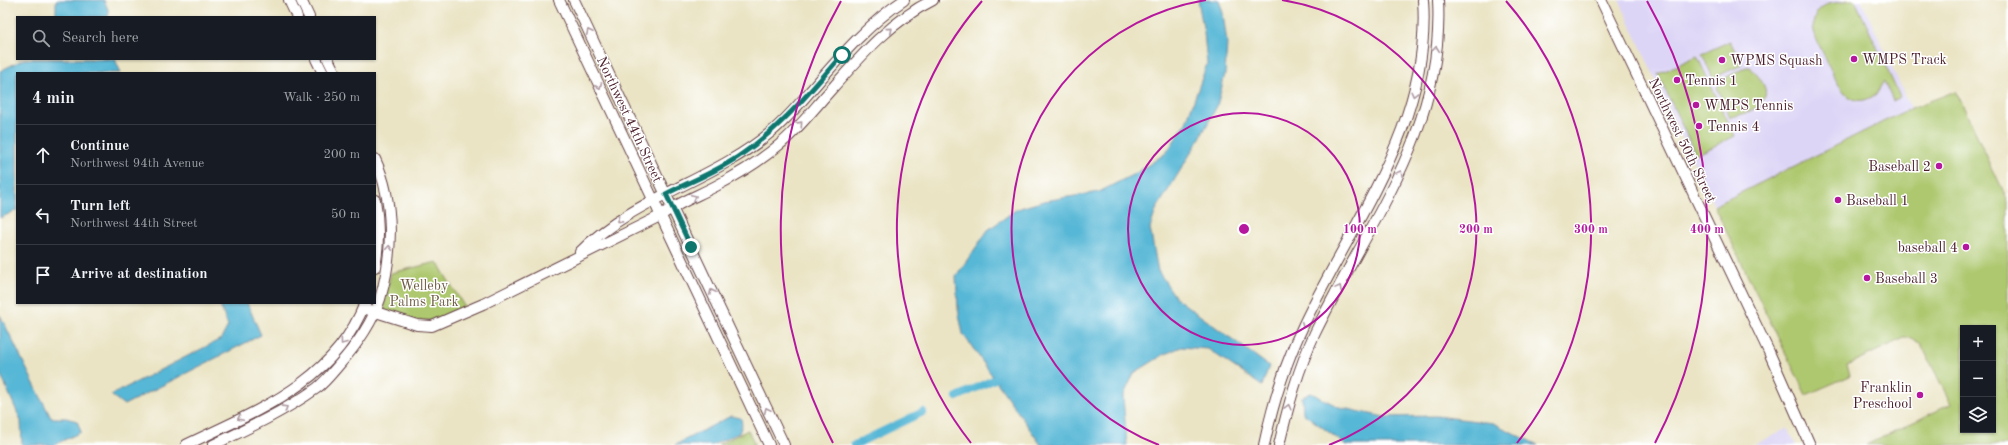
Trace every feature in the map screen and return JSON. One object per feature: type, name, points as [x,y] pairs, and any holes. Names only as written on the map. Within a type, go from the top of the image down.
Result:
[{"type":"street","points":[[289,0],[297,16]]},
{"type":"street","points":[[301,0],[309,16]]},
{"type":"street","name":"Northwest 44th Street","points":[[559,0],[769,445]]},
{"type":"street","name":"Northwest 44th Street","points":[[574,0],[784,445]]},
{"type":"street","points":[[573,259],[608,228],[653,201],[741,155],[772,132],[786,119],[842,55],[867,30],[904,0]]},
{"type":"street","points":[[186,445],[275,402],[312,377],[344,342],[364,306],[374,313],[417,325],[432,326],[454,317],[660,216],[672,207],[749,168],[781,144],[877,41],[912,12],[933,0]]},
{"type":"street","points":[[1264,445],[1277,392],[1296,341],[1387,166],[1407,119],[1420,64],[1423,31],[1423,0]]},
{"type":"street","points":[[1279,445],[1294,386],[1315,333],[1404,164],[1417,134],[1427,103],[1434,67],[1438,24],[1438,0]]},
{"type":"street","name":"Northwest 50th Street","points":[[1601,0],[1769,352],[1810,445]]},
{"type":"street","points":[[316,60],[322,72]]},
{"type":"street","points":[[328,60],[334,72]]},
{"type":"street","points":[[213,445],[282,411],[318,387],[353,350],[374,313],[381,292],[390,246],[388,210],[380,171],[376,161]]},
{"type":"street","points":[[376,206],[378,252],[376,262]]},
{"type":"shaded area","points":[[1619,0],[1861,0],[1911,108],[1714,206]]},
{"type":"shaded area","points":[[1788,428],[1796,445],[1754,445]]},
{"type":"green space","name":"WMPS Track","points":[[1846,0],[1855,0],[1900,97],[1893,101],[1884,81],[1876,94],[1867,99],[1858,100],[1851,98],[1839,86],[1820,46],[1813,28],[1817,13],[1824,6]]},
{"type":"green space","name":"WPMS Squash","points":[[1730,41],[1742,65],[1713,78],[1702,54]]},
{"type":"green space","name":"WMPS Tennis","points":[[1697,56],[1735,136],[1696,155],[1658,74]]},
{"type":"green space","points":[[1746,67],[1750,67],[1761,80],[1765,89],[1765,96],[1762,102],[1751,111],[1730,117],[1717,88],[1721,80]]},
{"type":"green space","points":[[1956,91],[2008,201],[2008,445],[1866,445],[1951,404],[1921,344],[1911,338],[1904,338],[1847,365],[1850,376],[1806,395],[1714,206],[1911,108]]},
{"type":"green space","name":"Welleby Palms Park","points":[[437,262],[464,306],[438,321],[415,321],[382,313],[391,273]]},
{"type":"green space","points":[[748,430],[755,445],[718,445]]},
{"type":"water","points":[[56,0],[104,0],[109,12],[108,16],[56,16]]},
{"type":"water","points":[[1198,0],[1219,0],[1223,13],[1227,43],[1225,74],[1217,106],[1200,138],[1156,210],[1150,228],[1158,271],[1176,298],[1269,366],[1262,386],[1208,349],[1181,347],[1163,355],[1134,373],[1123,397],[1127,445],[1041,445],[963,334],[958,309],[956,276],[988,230],[1017,209],[1044,201],[1099,192],[1138,172],[1166,153],[1186,123],[1207,64],[1204,33]]},
{"type":"water","points":[[22,60],[115,60],[121,72],[16,72],[16,210],[0,218],[0,71]]},
{"type":"water","points":[[219,304],[247,304],[261,335],[124,405],[111,395],[221,339],[228,326]]},
{"type":"water","points":[[0,315],[51,418],[66,418],[77,421],[81,432],[54,445],[22,445],[21,421],[0,373]]},
{"type":"water","points":[[1311,393],[1339,407],[1384,417],[1436,416],[1493,423],[1538,445],[1346,445],[1303,413],[1302,397]]},
{"type":"water","points":[[731,416],[741,418],[742,425],[739,433],[712,445],[675,445]]},
{"type":"waterway","points":[[957,397],[995,379]]},
{"type":"waterway","points":[[854,445],[923,412]]},
{"type":"place","name":"WMPS Track","points":[[1854,59]]},
{"type":"place","name":"WPMS Squash","points":[[1722,60]]},
{"type":"place","name":"Tennis 1","points":[[1677,80]]},
{"type":"place","name":"WMPS Tennis","points":[[1696,105]]},
{"type":"place","name":"Tennis 4","points":[[1699,126]]},
{"type":"place","name":"Baseball 2","points":[[1939,166]]},
{"type":"place","name":"Baseball 1","points":[[1838,200]]},
{"type":"place","name":"baseball 4","points":[[1966,247]]},
{"type":"place","name":"Baseball 3","points":[[1867,278]]},
{"type":"place","name":"Franklin Preschool","points":[[1920,395]]},
{"type":"route","points":[[691,247],[666,194],[709,173],[741,155],[772,132],[786,119],[842,55]]}]
